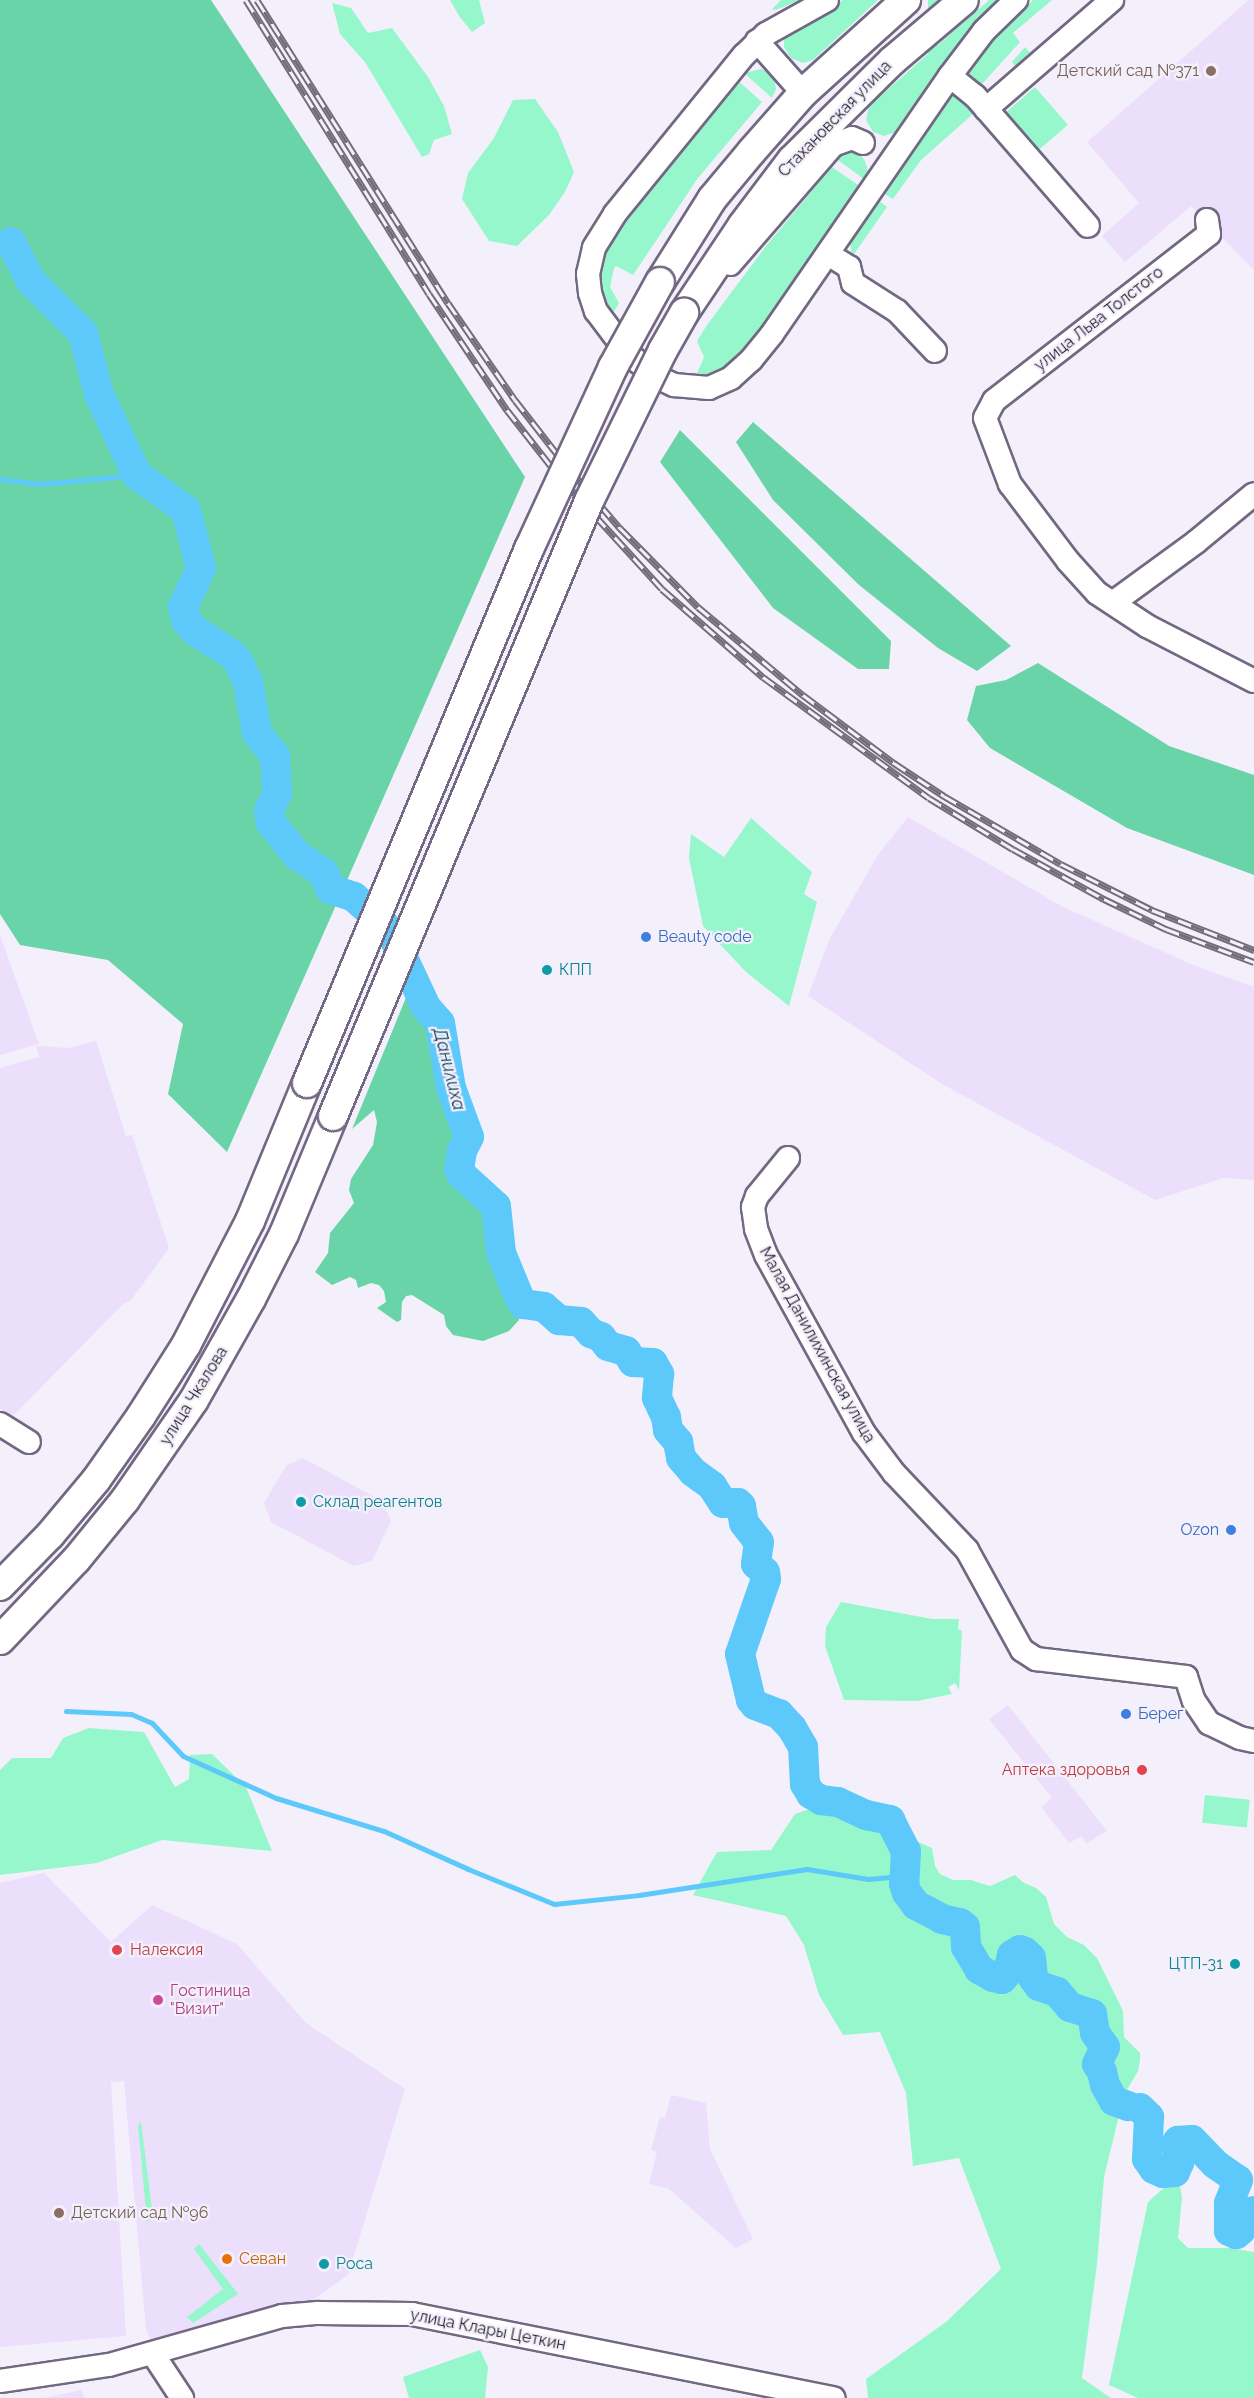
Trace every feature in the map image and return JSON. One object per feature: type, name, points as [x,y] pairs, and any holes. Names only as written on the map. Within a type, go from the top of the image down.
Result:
[{"type":"main road","points":[[803,93],[906,0]]},
{"type":"main road","name":"Стахановская улица","points":[[333,1116],[585,511],[663,350],[742,226],[792,160],[892,60],[964,0]]},
{"type":"main road","name":"улица Чкалова","points":[[0,1586],[50,1535],[96,1480],[141,1416],[186,1345],[249,1221],[529,549],[613,367],[660,282],[712,199],[803,93]]},
{"type":"main road","name":"улица Чкалова","points":[[0,1641],[83,1552],[125,1500],[188,1409],[240,1319],[284,1234],[333,1116]]},
{"type":"street","points":[[827,0],[757,41],[700,106],[604,230],[590,260],[588,284],[592,301],[611,334],[644,367],[674,385],[709,388],[731,378],[751,360],[828,254],[950,76],[984,31],[1016,0]]},
{"type":"street","points":[[986,109],[1112,0]]},
{"type":"street","points":[[757,41],[803,93]]},
{"type":"street","points":[[950,76],[986,109],[1088,226]]},
{"type":"street","points":[[858,93],[855,127],[863,143]]},
{"type":"street","points":[[684,314],[730,264],[827,150],[846,139],[863,143],[891,163]]},
{"type":"street","name":"улица Льва Толстого","points":[[1114,602],[1097,593],[1068,561],[1010,484],[985,418],[994,401],[1209,234],[1207,220]]},
{"type":"street","points":[[828,254],[849,267],[853,283],[897,311],[935,351]]},
{"type":"street","points":[[1254,494],[1196,542],[1114,602],[1157,632],[1254,681]]},
{"type":"street","name":"Малая Данилихинская улица","points":[[788,1158],[757,1197],[753,1207],[756,1229],[766,1255],[864,1433],[894,1473],[967,1550],[1022,1650],[1036,1659],[1186,1677],[1200,1711],[1221,1731],[1254,1741]]},
{"type":"street","points":[[0,1424],[29,1442]]},
{"type":"street","name":"улица Клары Цеткин","points":[[0,2381],[109,2365],[153,2354],[214,2333],[282,2316],[318,2313],[412,2314],[834,2398]]},
{"type":"street","points":[[153,2354],[182,2398]]},
{"type":"shaded area","name":"Детский сад №371","points":[[1249,0],[1254,0],[1254,270],[1191,206],[1125,262],[1102,236],[1139,203],[1087,142]]},
{"type":"shaded area","points":[[908,817],[1063,907],[1191,964],[1254,987],[1254,1180],[1223,1178],[1155,1200],[942,1084],[808,996],[830,938],[878,855]]},
{"type":"shaded area","points":[[0,935],[39,1044],[0,1055]]},
{"type":"shaded area","points":[[96,1041],[126,1136],[132,1135],[169,1248],[132,1299],[122,1305],[14,1415],[0,1409],[0,1068],[39,1057],[36,1046],[68,1048]]},
{"type":"shaded area","points":[[303,1458],[382,1501],[391,1521],[372,1561],[354,1566],[271,1522],[264,1503],[286,1466]]},
{"type":"shaded area","points":[[1008,1705],[1107,1831],[1086,1844],[1082,1836],[1069,1843],[1041,1807],[1052,1798],[989,1719]]},
{"type":"shaded area","points":[[44,1873],[111,1942],[152,1905],[237,1944],[306,2023],[405,2089],[348,2275],[311,2301],[243,2318],[154,2348],[146,2329],[124,2081],[111,2082],[126,2336],[0,2347],[0,1883]]},
{"type":"shaded area","points":[[671,2095],[706,2103],[710,2149],[753,2239],[736,2248],[669,2189],[649,2184],[657,2152],[651,2150],[660,2117],[665,2118]]},
{"type":"shaded area","points":[[81,2390],[85,2398],[44,2398]]},
{"type":"green space","points":[[0,0],[211,0],[525,477],[227,1152],[168,1094],[183,1024],[108,960],[20,945],[0,914]]},
{"type":"green space","points":[[450,0],[479,0],[485,23],[472,32]]},
{"type":"green space","points":[[781,0],[800,0],[776,10],[772,9]]},
{"type":"green space","points":[[843,0],[878,0],[813,60],[803,63],[791,58],[784,47],[784,37],[794,27]]},
{"type":"green space","points":[[928,0],[938,0],[938,67],[928,67]]},
{"type":"green space","points":[[989,0],[1003,0],[899,131],[884,136],[873,132],[866,120],[869,106]]},
{"type":"green space","points":[[1033,0],[1052,0],[1013,33],[1020,42],[983,83],[969,86],[964,69]]},
{"type":"green space","points":[[332,3],[351,8],[368,33],[392,28],[428,77],[444,106],[452,134],[434,140],[429,154],[422,157],[365,62],[340,34]]},
{"type":"green space","points":[[1025,47],[1038,62],[1017,70],[1012,62]]},
{"type":"green space","points":[[761,69],[768,72],[775,83],[776,89],[772,98],[744,73]]},
{"type":"green space","points":[[736,79],[762,102],[698,178],[633,275],[616,266],[614,268],[610,287],[619,303],[613,313],[599,281],[603,258],[608,247],[637,204]]},
{"type":"green space","points":[[955,87],[981,107],[921,160],[893,199],[883,193]]},
{"type":"green space","points":[[1035,87],[1068,125],[1032,156],[999,118]]},
{"type":"green space","points":[[535,99],[558,132],[574,172],[565,192],[549,215],[517,246],[489,241],[462,199],[468,173],[494,138],[513,100]]},
{"type":"green space","points":[[845,151],[860,154],[865,161],[869,174],[865,180],[834,157]]},
{"type":"green space","points":[[832,167],[861,187],[734,365],[706,378],[696,376],[704,357],[697,341],[707,325],[766,246]]},
{"type":"green space","points":[[878,200],[887,207],[852,257],[850,240]]},
{"type":"green space","points":[[753,422],[1011,646],[977,671],[938,648],[859,585],[773,500],[736,442]]},
{"type":"green space","points":[[680,430],[891,641],[889,669],[858,669],[773,608],[660,462]]},
{"type":"green space","points":[[1038,663],[1169,746],[1254,775],[1254,875],[1127,828],[990,748],[967,720],[976,686],[1006,680]]},
{"type":"green space","points":[[751,818],[812,872],[804,894],[817,902],[789,1006],[746,972],[703,926],[689,858],[691,834],[724,857]]},
{"type":"green space","points":[[412,983],[424,1010],[438,1026],[447,1093],[464,1138],[454,1166],[463,1181],[485,1199],[493,1211],[496,1254],[506,1281],[506,1295],[516,1304],[518,1312],[519,1320],[509,1331],[483,1341],[453,1335],[446,1326],[444,1315],[412,1295],[406,1296],[402,1302],[401,1320],[397,1322],[377,1308],[386,1302],[384,1291],[379,1285],[371,1283],[358,1288],[356,1280],[350,1277],[332,1285],[315,1272],[328,1253],[330,1233],[354,1203],[349,1190],[351,1179],[373,1145],[377,1122],[374,1110],[352,1129]]},
{"type":"green space","points":[[841,1602],[932,1619],[959,1619],[958,1629],[962,1631],[959,1690],[955,1683],[948,1687],[952,1694],[917,1701],[844,1700],[825,1646],[826,1627]]},
{"type":"green space","points":[[89,1728],[144,1732],[175,1787],[189,1779],[190,1755],[212,1754],[246,1787],[272,1851],[162,1840],[97,1863],[0,1875],[0,1770],[12,1758],[51,1758],[63,1738]]},
{"type":"green space","points":[[848,1795],[882,1826],[932,1848],[935,1866],[940,1874],[953,1880],[971,1880],[990,1886],[1015,1875],[1024,1883],[1036,1888],[1046,1897],[1054,1924],[1067,1937],[1084,1945],[1097,1958],[1123,2011],[1124,2037],[1140,2053],[1140,2060],[1138,2071],[1124,2095],[1104,2177],[1097,2264],[1082,2378],[1111,2398],[868,2398],[866,2379],[946,2322],[1001,2269],[959,2158],[913,2166],[906,2093],[880,2032],[843,2035],[819,1995],[804,1945],[786,1916],[693,1895],[717,1852],[771,1850],[795,1814]]},
{"type":"green space","points":[[1205,1795],[1250,1800],[1247,1828],[1202,1823]]},
{"type":"green space","points":[[141,2122],[153,2217],[147,2222],[138,2125]]},
{"type":"green space","points":[[1178,2174],[1182,2198],[1178,2238],[1188,2248],[1230,2248],[1254,2252],[1254,2398],[1138,2398],[1109,2385],[1148,2202],[1166,2186],[1166,2177]]},
{"type":"green space","points":[[199,2244],[238,2294],[193,2323],[187,2317],[223,2289],[194,2249]]},
{"type":"green space","points":[[480,2350],[488,2367],[485,2398],[409,2398],[403,2377]]},
{"type":"waterway","name":"Данилиха","points":[[11,242],[31,281],[83,333],[96,383]]},
{"type":"waterway","name":"Данилиха","points":[[99,394],[137,475],[186,510],[201,568],[183,607],[186,620],[194,630],[230,653],[238,661],[248,682],[257,733],[275,756],[277,793],[269,811],[271,823],[297,855],[324,873],[330,889],[354,897],[382,922],[392,934],[426,1007],[440,1023],[451,1088],[469,1137],[462,1151],[459,1169],[462,1175],[496,1206],[501,1253],[520,1299],[523,1304],[544,1307],[559,1320],[581,1322],[591,1333],[601,1337],[608,1346],[626,1351],[633,1362],[653,1363],[659,1374],[657,1398],[666,1417],[668,1430],[678,1442],[681,1458],[693,1472],[712,1486],[723,1503],[738,1503],[741,1506],[744,1523],[759,1542],[756,1564],[765,1572],[766,1579],[740,1654],[751,1700],[755,1705],[779,1714],[792,1728],[803,1747],[805,1784],[811,1794],[821,1800],[838,1802],[866,1815],[890,1820],[906,1851],[904,1884],[907,1893],[916,1905],[942,1919],[960,1923],[965,1927],[966,1947],[979,1969],[1002,1979],[1008,1972],[1012,1955],[1020,1950],[1031,1958],[1033,1978],[1039,1986],[1057,1992],[1070,2007],[1092,2014],[1095,2033],[1105,2047],[1097,2064],[1102,2072],[1105,2085],[1114,2101],[1128,2106]]},
{"type":"waterway","points":[[0,479],[40,484],[137,475]]},
{"type":"waterway","points":[[66,1711],[131,1714],[152,1723],[183,1756],[276,1798],[384,1831],[554,1904],[639,1895],[807,1869],[868,1879],[904,1876]]},
{"type":"waterway","name":"Данилиха","points":[[1140,2108],[1149,2117],[1147,2159],[1154,2169],[1163,2173],[1175,2172],[1179,2163],[1176,2144],[1178,2141],[1192,2140],[1215,2164],[1238,2180],[1229,2203],[1229,2231],[1236,2234],[1254,2211]]},
{"type":"railway","points":[[246,0],[429,294],[507,410],[558,475],[662,589],[763,677],[929,798],[1013,849],[1104,899],[1166,929],[1254,962]]},
{"type":"railway","points":[[257,0],[448,303],[515,400],[564,463],[620,528],[698,607],[803,695],[894,763],[944,796],[1061,864],[1152,910],[1254,950]]},
{"type":"place","name":"Детский сад №371","points":[[1211,71]]},
{"type":"place","name":"Beauty code","points":[[646,937]]},
{"type":"place","name":"КПП","points":[[547,970]]},
{"type":"place","name":"Склад реагентов","points":[[301,1502]]},
{"type":"place","name":"Ozon","points":[[1231,1530]]},
{"type":"place","name":"Берег","points":[[1126,1714]]},
{"type":"place","name":"Аптека здоровья","points":[[1142,1770]]},
{"type":"place","name":"Налексия","points":[[117,1950]]},
{"type":"place","name":"ЦТП-31","points":[[1235,1964]]},
{"type":"place","name":"Гостиница \"Визит\"","points":[[158,2000]]},
{"type":"place","name":"Детский сад №96","points":[[59,2213]]},
{"type":"place","name":"Севан","points":[[227,2259]]},
{"type":"place","name":"Роса","points":[[324,2264]]}]
